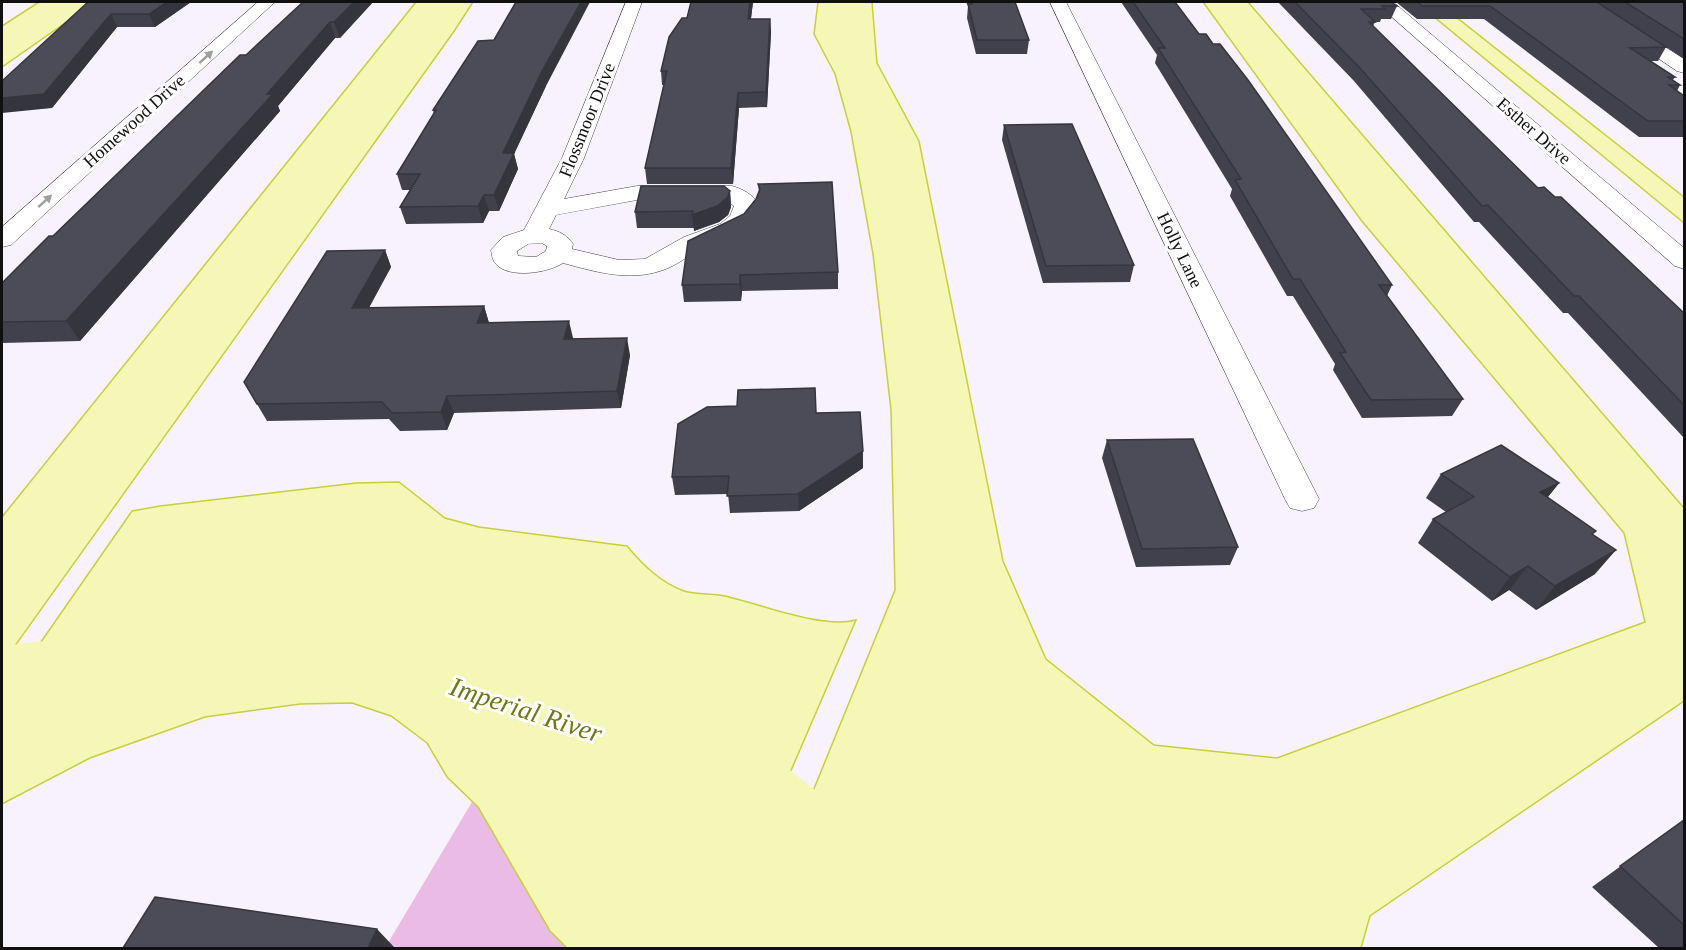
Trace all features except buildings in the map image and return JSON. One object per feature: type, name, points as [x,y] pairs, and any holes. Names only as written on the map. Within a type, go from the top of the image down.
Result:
[{"type":"street","points":[[64,158],[241,2]]},
{"type":"street","name":"Homewood Drive","points":[[2,240],[267,2]]},
{"type":"street","name":"Flossmoor Drive","points":[[534,236],[573,158],[634,2]]},
{"type":"street","name":"Holly Lane","points":[[1058,2],[1302,499]]},
{"type":"street","name":"Esther Drive","points":[[1383,2],[1684,261]]},
{"type":"street","points":[[1583,2],[1684,67]]},
{"type":"street","points":[[548,209],[637,193],[732,193],[747,204],[743,219],[736,227],[697,241],[653,265],[620,267],[595,265],[558,253]]},
{"type":"street","points":[[534,236],[556,240],[560,244],[558,253],[538,265],[519,266],[506,260],[504,250],[508,245],[534,236]]},
{"type":"shaded area","points":[[472,802],[478,807],[550,931],[567,948],[385,948]]},
{"type":"water","points":[[39,2],[95,2],[2,67],[2,26]]},
{"type":"water","points":[[416,2],[473,2],[2,664],[2,517]]},
{"type":"water","points":[[818,2],[872,2],[877,63],[919,141],[1003,561],[1046,659],[1154,745],[1277,758],[1645,622],[1624,533],[1361,220],[1203,2],[1248,2],[1684,508],[1684,701],[1370,916],[1361,948],[911,948],[791,845],[895,590],[891,410],[873,254],[851,132],[835,74],[814,34]]},
{"type":"water","points":[[1416,2],[1437,2],[1684,197],[1684,223]]},
{"type":"water","points":[[399,482],[445,518],[479,527],[627,546],[652,572],[667,583],[684,591],[725,596],[826,621],[856,620],[764,833],[762,853],[765,863],[860,948],[567,948],[550,931],[478,807],[447,777],[427,743],[391,716],[352,703],[300,704],[205,717],[90,758],[2,804],[2,698],[132,511],[356,483]]},
{"type":"waterway","name":"Imperial River","points":[[2,691],[123,676]]},
{"type":"waterway","name":"Imperial River","points":[[670,760],[710,775],[911,948]]}]
